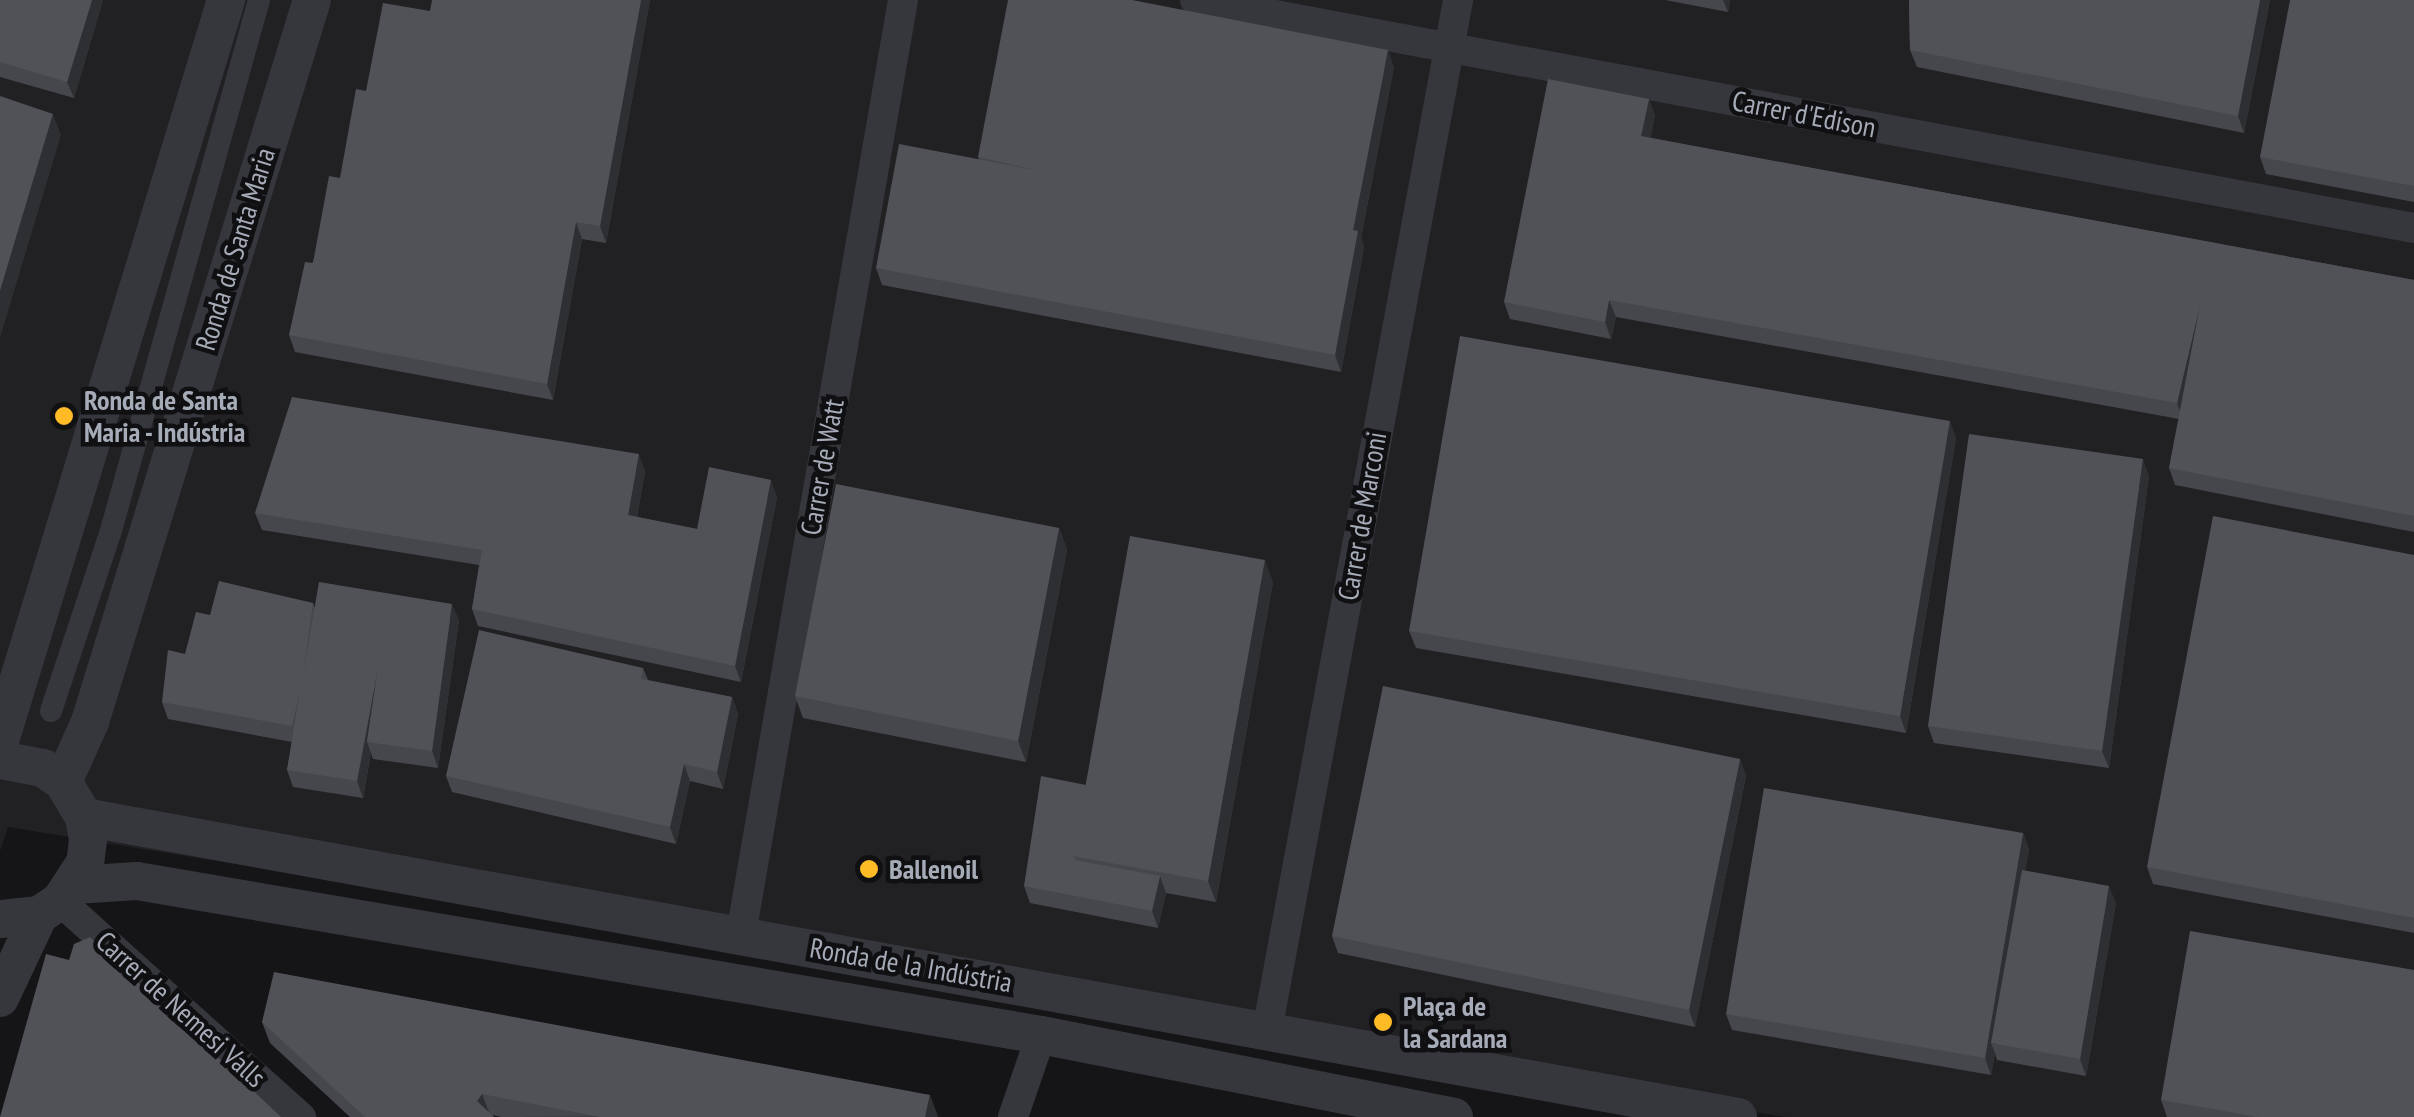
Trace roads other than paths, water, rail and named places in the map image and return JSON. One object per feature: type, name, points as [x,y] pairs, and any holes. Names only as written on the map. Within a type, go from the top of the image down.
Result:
[{"type":"street","points":[[0,741],[226,0]]},
{"type":"street","name":"Ronda de Santa Maria","points":[[28,703],[59,713],[258,0]]},
{"type":"street","name":"Ronda de Santa Maria","points":[[63,782],[81,748],[312,0]]},
{"type":"street","name":"Carrer de Watt","points":[[741,934],[903,0]]},
{"type":"street","name":"Carrer d'Edison","points":[[1194,0],[2414,228]]},
{"type":"street","name":"Carrer de Marconi","points":[[1266,1031],[1458,0]]},
{"type":"street","points":[[0,760],[43,768],[63,782],[84,817],[88,840],[0,998]]},
{"type":"street","name":"Ronda de la Indústria","points":[[84,817],[1738,1117]]},
{"type":"street","name":"Ronda de la Indústria","points":[[0,920],[58,900],[137,881],[1041,1035],[1454,1117]]},
{"type":"street","name":"Carrer de Nemesi Valls","points":[[58,900],[301,1117]]},
{"type":"street","points":[[1013,1117],[1041,1035]]},
{"type":"place","name":"Ronda de Santa Maria - Indústria","points":[[64,416]]},
{"type":"place","name":"Ballenoil","points":[[869,869]]},
{"type":"place","name":"Plaça de la Sardana","points":[[1383,1022]]}]
